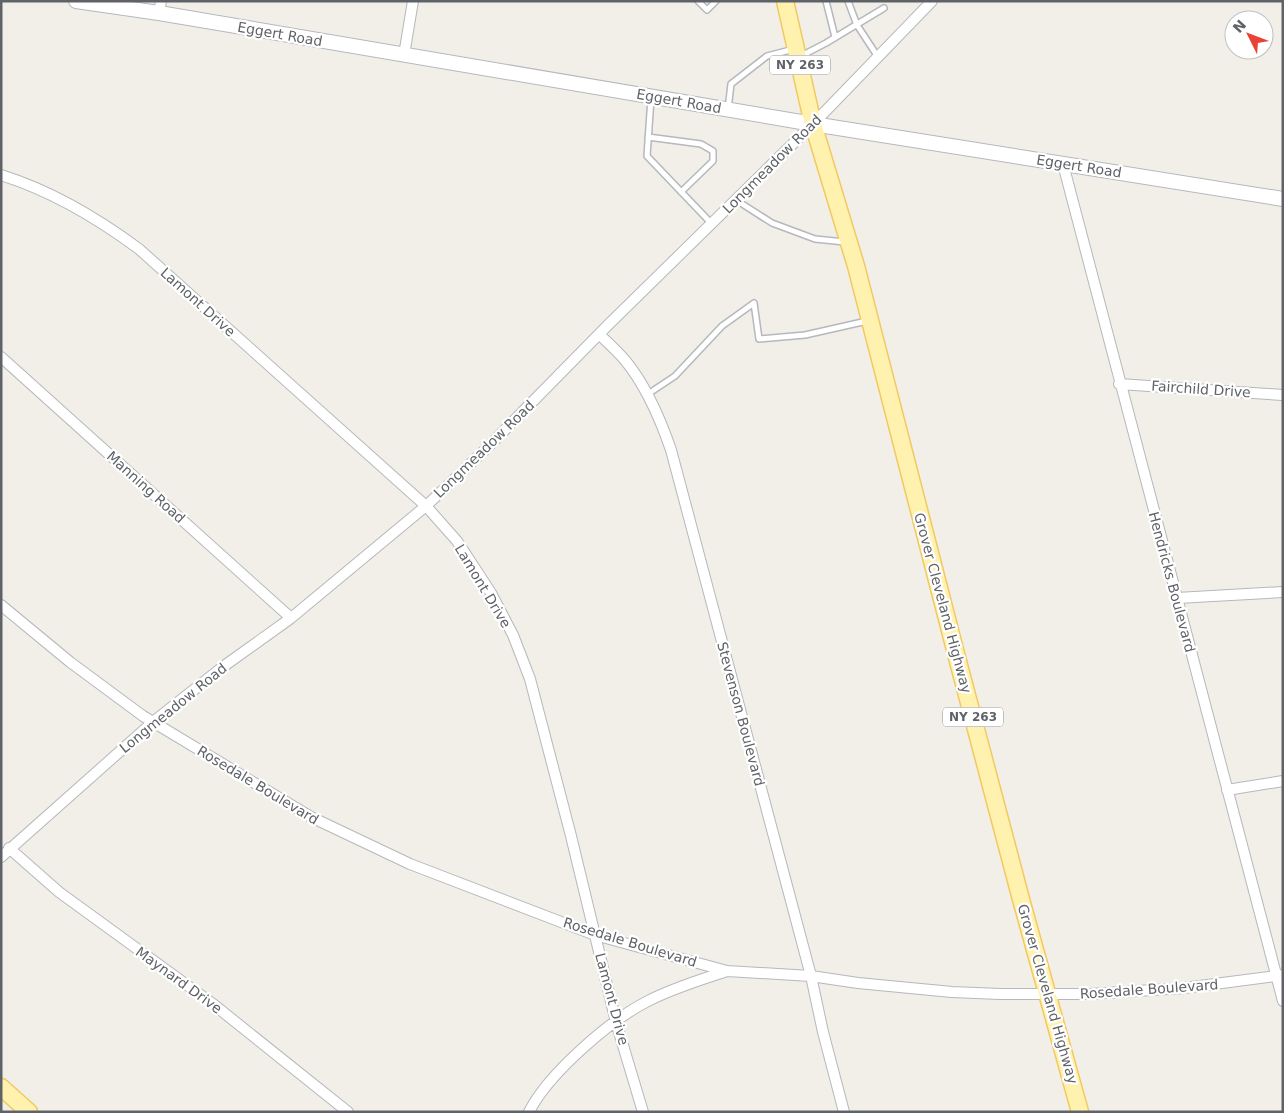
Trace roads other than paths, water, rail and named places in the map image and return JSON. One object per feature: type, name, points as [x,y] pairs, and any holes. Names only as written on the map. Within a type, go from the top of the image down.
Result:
[{"type":"main road","name":"NY 263","points":[[787,2],[813,124]]},
{"type":"main road","name":"Grover Cleveland Highway","points":[[813,124],[870,320],[955,650],[1080,1112]]},
{"type":"main road","points":[[1,1087],[29,1112]]},
{"type":"street","name":"Eggert Road","points":[[76,1],[160,7],[404,55],[813,124],[1283,199]]},
{"type":"street","points":[[404,55],[413,1]]},
{"type":"street","name":"Longmeadow Road","points":[[5,851],[153,722],[224,666],[291,618],[426,506],[489,446],[599,334],[813,124],[932,1]]},
{"type":"street","name":"Hendricks Boulevard","points":[[1063,164],[1119,384],[1227,790],[1280,975],[1283,1001]]},
{"type":"street","name":"Lamont Drive","points":[[1,175],[53,195],[87,212],[139,248],[426,506],[456,541],[491,593],[513,635],[530,678],[616,1022],[643,1112]]},
{"type":"street","name":"Stevenson Boulevard","points":[[599,334],[624,359],[647,394],[662,423],[671,450],[811,976],[823,1032],[844,1112]]},
{"type":"street","name":"Manning Road","points":[[1,357],[291,618]]},
{"type":"street","name":"Fairchild Drive","points":[[1119,384],[1283,395]]},
{"type":"street","points":[[1177,598],[1283,592]]},
{"type":"street","name":"Rosedale Boulevard","points":[[1,605],[110,693],[153,722],[280,799],[360,842],[410,864],[595,935],[727,971],[811,976],[905,988],[981,994],[1047,995],[1109,993],[1174,988],[1280,975]]},
{"type":"street","points":[[1227,790],[1283,781]]},
{"type":"street","name":"Maynard Drive","points":[[5,851],[213,1004],[348,1112]]},
{"type":"street","points":[[529,1112],[553,1079],[575,1055],[616,1022],[647,1002],[681,987],[727,971]]},
{"type":"lane","points":[[698,1],[707,10],[716,1]]},
{"type":"lane","points":[[826,1],[836,37]]},
{"type":"lane","points":[[848,1],[857,25],[878,57]]},
{"type":"lane","points":[[728,109],[731,84],[767,56],[797,53],[836,37],[884,8]]},
{"type":"lane","points":[[651,96],[647,156],[712,224]]},
{"type":"lane","points":[[648,137],[701,144],[713,151],[713,160],[681,192]]},
{"type":"lane","points":[[736,200],[772,223],[815,240],[849,243]]},
{"type":"lane","points":[[647,394],[675,376],[722,326],[754,303],[760,339],[805,335],[870,320]]}]
